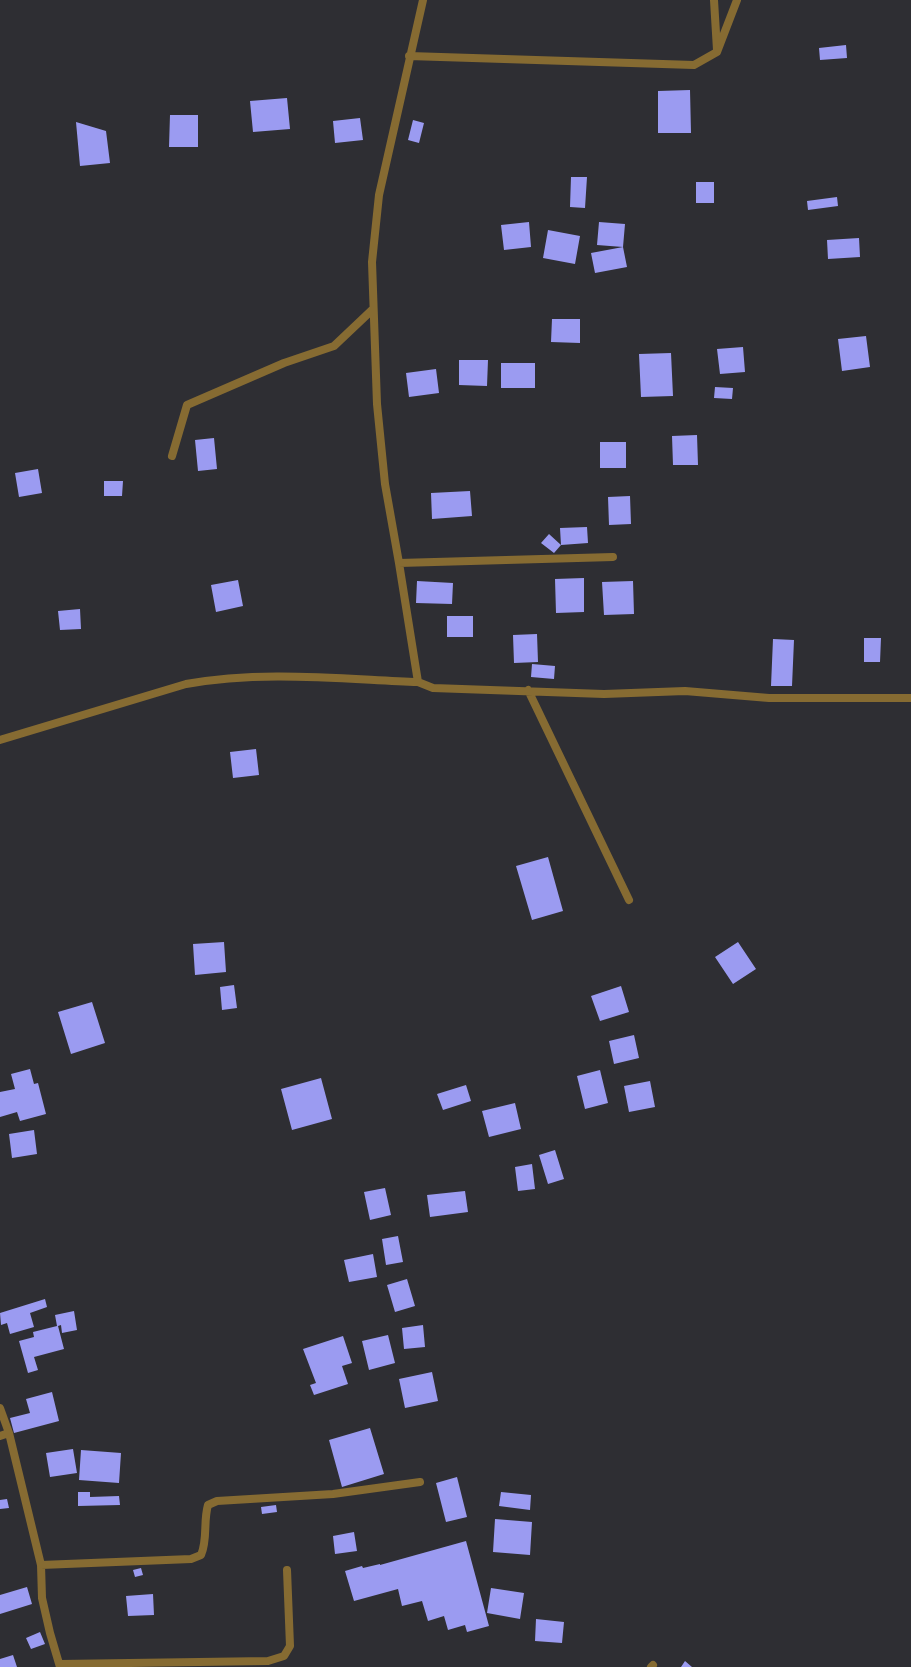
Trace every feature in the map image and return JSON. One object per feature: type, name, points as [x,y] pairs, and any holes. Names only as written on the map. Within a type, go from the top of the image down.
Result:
[{"type":"street","points":[[418,682],[400,563],[384,477],[377,404],[372,310],[372,262],[379,195],[409,56],[423,0]]},
{"type":"street","points":[[714,0],[717,52]]},
{"type":"street","points":[[409,56],[694,65],[717,52],[737,0]]},
{"type":"street","points":[[172,456],[186,405],[284,363],[334,346],[372,310]]},
{"type":"street","points":[[400,563],[613,557]]},
{"type":"street","points":[[0,740],[186,684],[216,679],[264,676],[418,682],[433,688],[528,690],[604,694],[685,690],[769,698],[911,698]]},
{"type":"street","points":[[528,690],[629,900]]},
{"type":"street","points":[[0,1408],[8,1433],[41,1565],[42,1598],[50,1633],[60,1666],[268,1661],[284,1656],[290,1646],[287,1570]]},
{"type":"street","points":[[0,1436],[8,1433]]},
{"type":"street","points":[[41,1565],[191,1560],[201,1555],[205,1544],[205,1514],[208,1505],[217,1501],[333,1494],[420,1482]]},
{"type":"building","points":[[846,45],[847,58],[820,60],[819,48]]},
{"type":"building","points":[[690,90],[691,133],[658,133],[658,91]]},
{"type":"building","points":[[287,98],[290,129],[253,132],[250,101]]},
{"type":"building","points":[[170,115],[198,115],[198,147],[169,147]]},
{"type":"building","points":[[360,118],[363,140],[335,143],[333,121]]},
{"type":"building","points":[[413,120],[424,123],[419,143],[408,140]]},
{"type":"building","points":[[76,122],[106,131],[110,163],[80,166]]},
{"type":"building","points":[[571,177],[587,177],[585,208],[570,207]]},
{"type":"building","points":[[696,182],[714,182],[714,203],[696,203]]},
{"type":"building","points":[[837,197],[838,206],[808,210],[807,201]]},
{"type":"building","points":[[529,222],[531,247],[504,250],[501,225]]},
{"type":"building","points":[[599,222],[625,224],[623,247],[597,245]]},
{"type":"building","points":[[548,230],[580,236],[575,264],[543,258]]},
{"type":"building","points":[[859,238],[860,257],[828,259],[827,240]]},
{"type":"building","points":[[623,247],[627,267],[595,273],[591,253]]},
{"type":"building","points":[[552,319],[580,319],[580,343],[551,342]]},
{"type":"building","points":[[866,336],[870,367],[842,371],[838,339]]},
{"type":"building","points":[[743,347],[745,372],[720,374],[717,349]]},
{"type":"building","points":[[671,353],[673,396],[641,397],[639,354]]},
{"type":"building","points":[[459,360],[488,360],[487,386],[459,385]]},
{"type":"building","points":[[501,363],[535,363],[535,388],[501,388]]},
{"type":"building","points":[[436,369],[439,393],[409,397],[406,373]]},
{"type":"building","points":[[715,387],[733,388],[732,399],[714,398]]},
{"type":"building","points":[[697,435],[698,465],[673,465],[672,436]]},
{"type":"building","points":[[214,438],[217,469],[198,471],[195,440]]},
{"type":"building","points":[[600,442],[626,442],[626,468],[600,468]]},
{"type":"building","points":[[38,469],[42,493],[19,497],[15,473]]},
{"type":"building","points":[[104,481],[123,481],[122,496],[104,496]]},
{"type":"building","points":[[470,491],[472,516],[432,519],[431,493]]},
{"type":"building","points":[[630,496],[631,524],[609,525],[608,497]]},
{"type":"building","points":[[587,527],[588,543],[561,545],[560,528]]},
{"type":"building","points":[[549,534],[561,545],[554,553],[541,543]]},
{"type":"building","points":[[584,578],[584,612],[556,613],[555,579]]},
{"type":"building","points":[[238,580],[243,606],[216,612],[211,585]]},
{"type":"building","points":[[417,581],[453,583],[452,604],[416,603]]},
{"type":"building","points":[[633,581],[634,614],[604,615],[602,582]]},
{"type":"building","points":[[80,609],[81,629],[60,630],[58,611]]},
{"type":"building","points":[[447,616],[473,616],[473,637],[447,637]]},
{"type":"building","points":[[537,634],[538,662],[514,663],[513,635]]},
{"type":"building","points":[[864,638],[881,638],[880,662],[864,662]]},
{"type":"building","points":[[773,639],[794,640],[792,686],[771,686]]},
{"type":"building","points":[[532,664],[555,666],[554,679],[531,677]]},
{"type":"building","points":[[256,749],[259,775],[233,778],[230,752]]},
{"type":"building","points":[[548,857],[563,911],[532,920],[516,866]]},
{"type":"building","points":[[224,942],[226,972],[195,975],[193,944]]},
{"type":"building","points":[[738,942],[756,969],[733,984],[715,957]]},
{"type":"building","points":[[234,985],[237,1008],[222,1010],[220,987]]},
{"type":"building","points":[[621,986],[629,1012],[600,1021],[591,996]]},
{"type":"building","points":[[92,1002],[105,1043],[71,1054],[58,1012]]},
{"type":"building","points":[[634,1035],[639,1058],[614,1064],[609,1041]]},
{"type":"building","points":[[30,1069],[34,1084],[38,1083],[46,1114],[20,1121],[17,1112],[0,1117],[0,1092],[15,1089],[11,1074]]},
{"type":"building","points":[[600,1070],[608,1103],[585,1109],[577,1076]]},
{"type":"building","points":[[321,1078],[332,1119],[292,1130],[281,1089]]},
{"type":"building","points":[[650,1081],[655,1107],[629,1112],[624,1086]]},
{"type":"building","points":[[466,1085],[471,1101],[443,1110],[437,1094]]},
{"type":"building","points":[[515,1103],[521,1129],[489,1137],[482,1111]]},
{"type":"building","points":[[34,1130],[37,1154],[12,1158],[9,1134]]},
{"type":"building","points":[[555,1150],[564,1179],[548,1184],[539,1155]]},
{"type":"building","points":[[532,1164],[535,1189],[518,1191],[515,1167]]},
{"type":"building","points":[[385,1188],[391,1215],[370,1220],[364,1192]]},
{"type":"building","points":[[465,1191],[468,1212],[430,1217],[427,1195]]},
{"type":"building","points":[[398,1236],[403,1262],[386,1265],[382,1239]]},
{"type":"building","points":[[373,1254],[377,1277],[349,1282],[344,1260]]},
{"type":"building","points":[[407,1279],[415,1306],[395,1312],[387,1285]]},
{"type":"building","points":[[45,1299],[47,1307],[30,1313],[34,1327],[10,1334],[7,1323],[1,1325],[0,1313]]},
{"type":"building","points":[[74,1311],[77,1330],[62,1333],[61,1325],[58,1326],[64,1349],[34,1357],[38,1370],[28,1373],[19,1341],[34,1337],[33,1332],[57,1326],[55,1315]]},
{"type":"building","points":[[423,1325],[425,1347],[404,1349],[402,1328]]},
{"type":"building","points":[[388,1335],[395,1363],[369,1370],[362,1341]]},
{"type":"building","points":[[343,1336],[352,1363],[342,1366],[348,1384],[314,1395],[310,1385],[316,1383],[303,1349]]},
{"type":"building","points":[[432,1372],[438,1401],[405,1408],[399,1379]]},
{"type":"building","points":[[52,1392],[59,1421],[14,1433],[10,1418],[30,1413],[26,1399]]},
{"type":"building","points":[[370,1428],[384,1474],[342,1487],[329,1440]]},
{"type":"building","points":[[73,1449],[77,1473],[50,1477],[46,1453]]},
{"type":"building","points":[[81,1450],[121,1453],[119,1483],[79,1480]]},
{"type":"building","points":[[457,1477],[467,1517],[446,1522],[436,1483]]},
{"type":"building","points":[[78,1492],[90,1492],[90,1497],[119,1496],[120,1505],[78,1506]]},
{"type":"building","points":[[501,1492],[531,1495],[530,1510],[499,1506]]},
{"type":"building","points":[[7,1499],[9,1508],[0,1509],[0,1500]]},
{"type":"building","points":[[276,1505],[277,1512],[262,1514],[261,1507]]},
{"type":"building","points":[[495,1519],[532,1522],[530,1555],[493,1552]]},
{"type":"building","points":[[354,1532],[357,1551],[335,1554],[333,1536]]},
{"type":"building","points":[[466,1541],[489,1626],[467,1632],[465,1625],[448,1630],[444,1616],[428,1621],[422,1601],[402,1606],[398,1589],[354,1601],[345,1571],[362,1566],[363,1568],[380,1565]]},
{"type":"building","points":[[141,1568],[143,1575],[135,1577],[133,1570]]},
{"type":"building","points":[[27,1587],[32,1604],[0,1614],[0,1595]]},
{"type":"building","points":[[491,1588],[524,1593],[520,1619],[487,1613]]},
{"type":"building","points":[[153,1594],[154,1615],[128,1616],[126,1596]]},
{"type":"building","points":[[536,1619],[564,1622],[562,1643],[535,1641]]},
{"type":"building","points":[[40,1632],[45,1644],[31,1649],[26,1638]]},
{"type":"building","points":[[13,1655],[17,1667],[0,1667],[0,1659]]},
{"type":"building","points":[[685,1661],[692,1667],[681,1667]]}]
